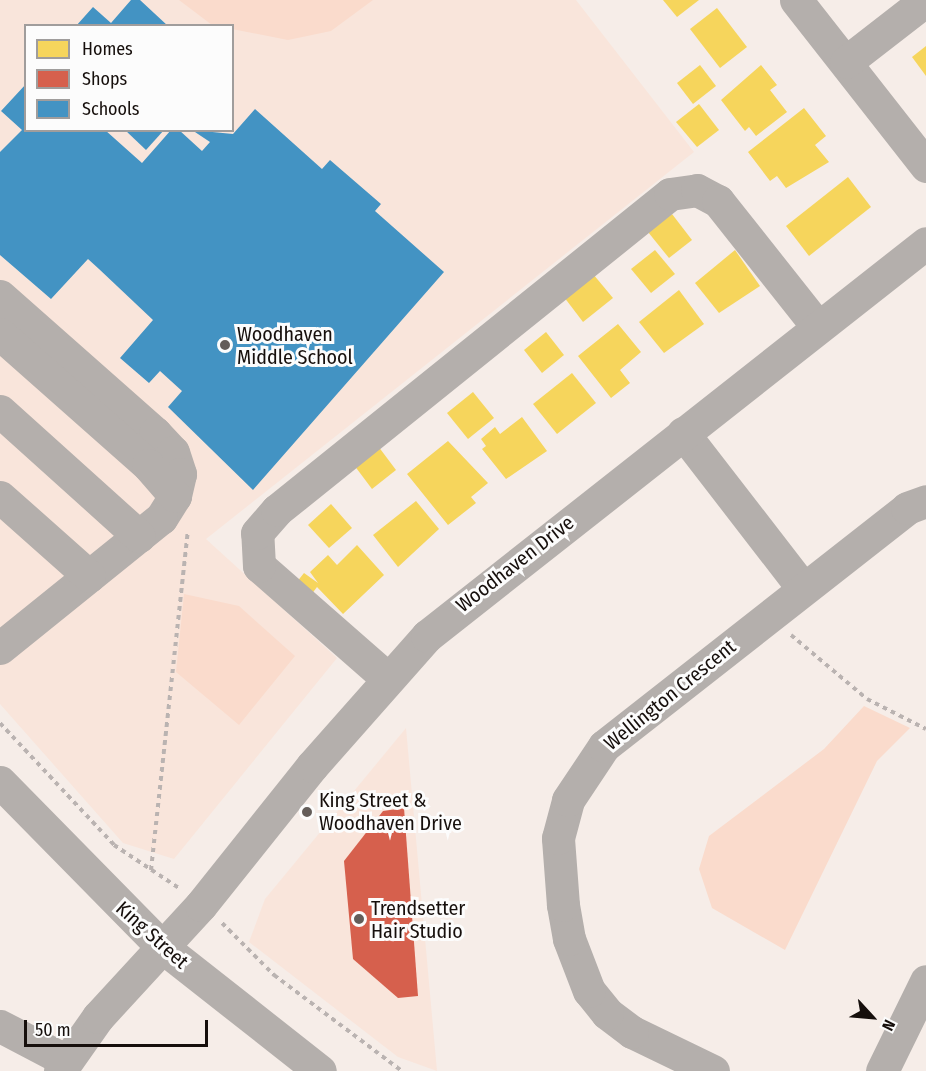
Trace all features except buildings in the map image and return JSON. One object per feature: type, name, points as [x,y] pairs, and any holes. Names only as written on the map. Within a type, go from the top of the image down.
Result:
[{"type":"street","points":[[796,0],[926,166]]},
{"type":"street","points":[[846,62],[926,0]]},
{"type":"street","points":[[387,678],[259,566],[257,533],[277,510],[670,194],[697,190],[718,201],[818,327]]},
{"type":"street","name":"Woodhaven Drive","points":[[63,1066],[387,678],[471,597],[926,243]]},
{"type":"street","points":[[0,297],[173,452],[180,474],[176,496],[139,536],[0,648]]},
{"type":"street","points":[[0,334],[148,465],[176,496]]},
{"type":"street","points":[[0,411],[139,536]]},
{"type":"street","points":[[682,433],[803,588]]},
{"type":"street","points":[[0,497],[88,576]]},
{"type":"street","name":"Wellington Crescent","points":[[713,1071],[632,1032],[607,1013],[589,991],[568,939],[558,838],[568,800],[604,746],[907,508],[926,501]]},
{"type":"street","name":"King Street","points":[[0,782],[161,946],[320,1071]]},
{"type":"street","points":[[882,1071],[926,981]]},
{"type":"street","points":[[0,1026],[63,1066]]},
{"type":"path","points":[[152,870],[188,529]]},
{"type":"path","points":[[767,616],[867,699],[926,729]]},
{"type":"shaded area","name":"Woodhaven Middle School","points":[[0,0],[576,0],[694,152],[206,539],[337,658],[174,859],[123,843],[0,704]]},
{"type":"shaded area","points":[[179,0],[373,0],[331,31],[288,40],[234,29],[234,24],[211,24]]},
{"type":"shaded area","points":[[184,594],[239,606],[295,656],[239,725],[176,672]]},
{"type":"shaded area","points":[[864,706],[910,728],[877,761],[785,950],[712,908],[699,869],[709,836],[824,749]]},
{"type":"shaded area","points":[[406,728],[437,1071],[398,1057],[249,942],[265,899]]},
{"type":"place","name":"Woodhaven Middle School","points":[[225,345]]},
{"type":"place","name":"King Street & Woodhaven Drive","points":[[307,812]]},
{"type":"place","name":"Trendsetter Hair Studio","points":[[359,919]]}]
